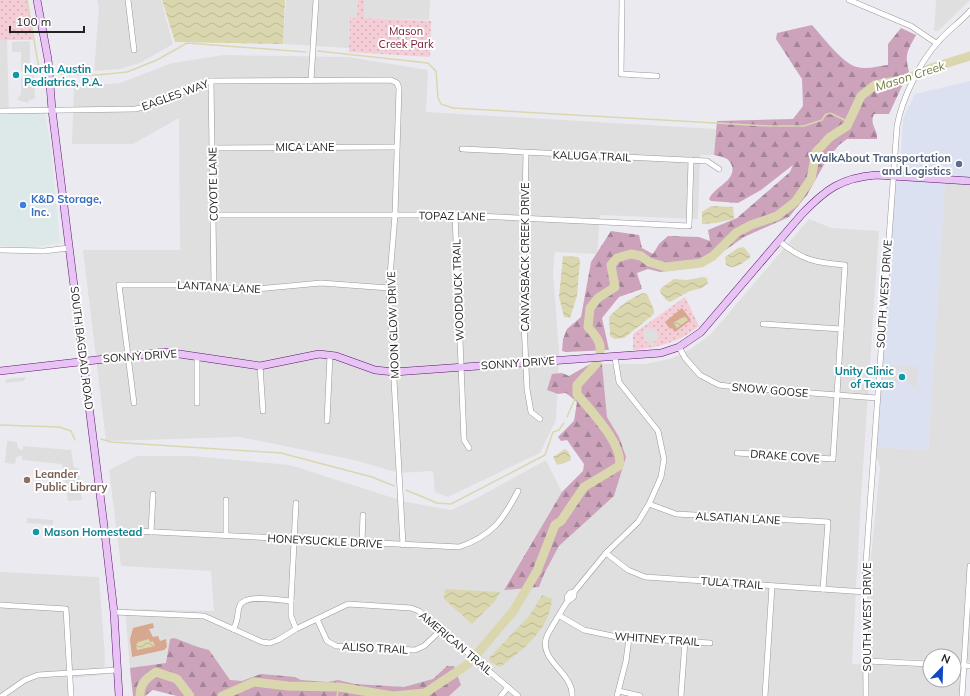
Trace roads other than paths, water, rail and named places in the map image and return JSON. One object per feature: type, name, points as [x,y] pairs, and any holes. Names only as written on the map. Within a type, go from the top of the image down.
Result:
[{"type":"street","name":"SOUTH BAGDAD ROAD","points":[[37,0],[48,59],[52,110],[105,534],[114,612],[119,696]]},
{"type":"street","points":[[128,0],[134,50]]},
{"type":"street","points":[[311,80],[316,0]]},
{"type":"street","points":[[622,0],[621,74],[657,76]]},
{"type":"street","points":[[849,0],[911,26],[936,43]]},
{"type":"street","name":"SOUTH WEST DRIVE","points":[[866,696],[866,592],[877,398],[897,126],[906,97],[936,43],[970,11]]},
{"type":"street","name":"EAGLES WAY","points":[[0,111],[135,109],[150,105],[189,88],[211,82],[391,80],[397,83]]},
{"type":"street","name":"COYOTE LANE","points":[[211,82],[214,286]]},
{"type":"street","name":"MOON GLOW DRIVE","points":[[397,83],[399,88],[395,215],[389,288],[403,545]]},
{"type":"street","name":"MICA LANE","points":[[213,148],[397,147]]},
{"type":"street","name":"KALUGA TRAIL","points":[[462,149],[707,161],[719,169]]},
{"type":"street","name":"CANVASBACK CREEK DRIVE","points":[[526,153],[523,300],[526,362],[531,412],[540,419]]},
{"type":"street","name":"TOPAZ LANE","points":[[214,215],[455,214],[689,226],[691,160]]},
{"type":"street","name":"SONNY DRIVE","points":[[0,371],[83,360],[166,352],[260,366],[306,355],[330,355],[343,358],[375,370],[394,372],[461,366],[615,358],[661,353],[679,347],[694,338],[708,326],[779,241],[817,199],[838,184],[860,177],[893,176],[970,181]]},
{"type":"street","name":"WOODDUCK TRAIL","points":[[455,214],[464,440],[469,448]]},
{"type":"street","points":[[779,241],[788,249],[807,259],[845,265],[837,395]]},
{"type":"street","points":[[0,250],[44,251],[69,248]]},
{"type":"street","name":"LANTANA LANE","points":[[128,355],[119,285],[214,286],[247,290],[321,283],[389,288]]},
{"type":"street","points":[[763,324],[841,329]]},
{"type":"street","name":"SNOW GOOSE","points":[[679,347],[685,358],[700,374],[719,384],[730,387],[877,398]]},
{"type":"street","points":[[128,355],[134,403]]},
{"type":"street","points":[[327,421],[330,355]]},
{"type":"street","points":[[197,357],[197,403]]},
{"type":"street","points":[[572,696],[569,682],[548,655],[546,648],[547,636],[560,616],[568,601],[567,598],[569,595],[574,592],[606,553],[638,522],[649,504],[661,477],[664,459],[658,431],[619,382],[615,358]]},
{"type":"street","points":[[260,366],[263,411]]},
{"type":"street","name":"DRAKE COVE","points":[[737,454],[833,459],[837,395]]},
{"type":"street","name":"HONEYSUCKLE DRIVE","points":[[105,534],[129,531],[459,547],[477,542],[496,528],[508,511],[518,491]]},
{"type":"street","points":[[151,532],[153,494]]},
{"type":"street","points":[[226,500],[226,536]]},
{"type":"street","points":[[296,503],[291,601],[291,616],[296,629]]},
{"type":"street","name":"ALSATIAN LANE","points":[[649,504],[676,514],[828,522],[823,589]]},
{"type":"street","points":[[362,542],[363,515]]},
{"type":"street","name":"TULA TRAIL","points":[[606,553],[628,570],[646,577],[866,592]]},
{"type":"street","points":[[962,696],[967,666],[970,566]]},
{"type":"street","points":[[765,696],[772,586]]},
{"type":"street","points":[[233,629],[239,619],[241,605],[245,600],[291,601]]},
{"type":"street","name":"AMERICAN TRAIL","points":[[114,612],[198,615],[208,617],[266,642],[278,640],[296,629],[348,604],[408,607],[419,611],[518,696]]},
{"type":"street","points":[[0,605],[66,609],[71,696]]},
{"type":"street","name":"WHITNEY TRAIL","points":[[560,616],[584,630],[629,638],[710,643]]},
{"type":"street","name":"ALISO TRAIL","points":[[317,619],[327,641],[336,646],[415,650],[424,646],[441,630]]},
{"type":"street","points":[[629,638],[626,666],[618,693],[640,696]]},
{"type":"street","points":[[681,696],[685,641]]},
{"type":"street","points":[[867,661],[922,664]]},
{"type":"street","points":[[2,696],[25,680],[38,675],[117,670]]},
{"type":"street","points":[[501,696],[508,687]]},
{"type":"water","points":[[162,0],[285,0],[283,44],[175,42]]},
{"type":"water","points":[[711,206],[733,207],[734,219],[702,224],[702,212]]},
{"type":"water","points":[[744,247],[750,255],[750,258],[742,264],[733,267],[726,265],[725,257],[738,248]]},
{"type":"water","points":[[563,256],[578,257],[580,260],[577,296],[570,318],[564,317],[559,297]]},
{"type":"water","points":[[703,277],[707,278],[708,283],[702,288],[690,291],[670,302],[666,300],[660,292],[661,288],[674,279],[687,280]]},
{"type":"water","points":[[643,293],[647,294],[654,310],[654,314],[624,338],[614,339],[610,336],[609,317],[624,303]]},
{"type":"water","points":[[685,316],[688,320],[677,328],[673,323]]},
{"type":"water","points":[[565,449],[568,451],[571,458],[570,461],[557,465],[553,457]]},
{"type":"water","points":[[445,589],[500,592],[495,601],[472,624],[444,599]]},
{"type":"water","points":[[542,595],[552,599],[550,610],[541,629],[526,646],[500,667],[490,662],[489,658],[530,615]]},
{"type":"water","points":[[149,639],[150,642],[153,641],[155,646],[137,650],[136,645],[138,642]]},
{"type":"waterway","points":[[27,0],[40,74]]},
{"type":"waterway","points":[[58,74],[97,75],[127,72],[157,60],[187,43],[306,52]]},
{"type":"waterway","points":[[318,51],[428,63],[436,71],[438,98],[441,104],[453,108],[769,126],[804,126],[822,120],[825,115],[830,113],[849,122]]},
{"type":"waterway","name":"Mason Creek","points":[[600,352],[599,342],[588,327],[590,308],[598,298],[615,287],[611,265],[617,258],[631,254],[641,256],[649,262],[666,267],[701,263],[713,256],[736,233],[751,225],[777,216],[795,202],[811,179],[816,152],[830,137],[847,126],[861,96],[875,85],[906,79],[931,68],[970,56]]},
{"type":"waterway","name":"Mason Creek","points":[[477,654],[514,610],[537,571],[555,525],[561,521],[584,487],[619,466],[617,449],[612,439],[605,428],[577,394],[577,385],[597,363]]},
{"type":"waterway","points":[[567,417],[577,394]]},
{"type":"waterway","points":[[406,490],[437,503],[451,504],[545,455],[553,432],[559,430],[564,423]]},
{"type":"waterway","points":[[0,425],[59,427],[71,431],[75,440]]},
{"type":"waterway","points":[[101,439],[111,442],[281,453],[372,477],[394,486]]},
{"type":"waterway","name":"Mason Creek","points":[[222,696],[254,682],[288,686],[339,687],[393,696],[425,693],[471,661]]},
{"type":"waterway","name":"Mason Creek","points":[[140,696],[141,688],[144,682],[156,672],[177,679],[190,696]]},
{"type":"waterway","points":[[337,696],[339,687]]},
{"type":"place","name":"North Austin Pediatrics, P.A.","points":[[16,75]]},
{"type":"place","name":"WalkAbout Transportation and Logistics","points":[[959,164]]},
{"type":"place","name":"K&D Storage, Inc.","points":[[23,205]]},
{"type":"place","name":"Unity Clinic of Texas","points":[[902,377]]},
{"type":"place","name":"Leander Public Library","points":[[27,480]]},
{"type":"place","name":"Mason Homestead","points":[[36,532]]},
{"type":"park label","name":"Mason Creek Park","points":[[406,37]]}]
